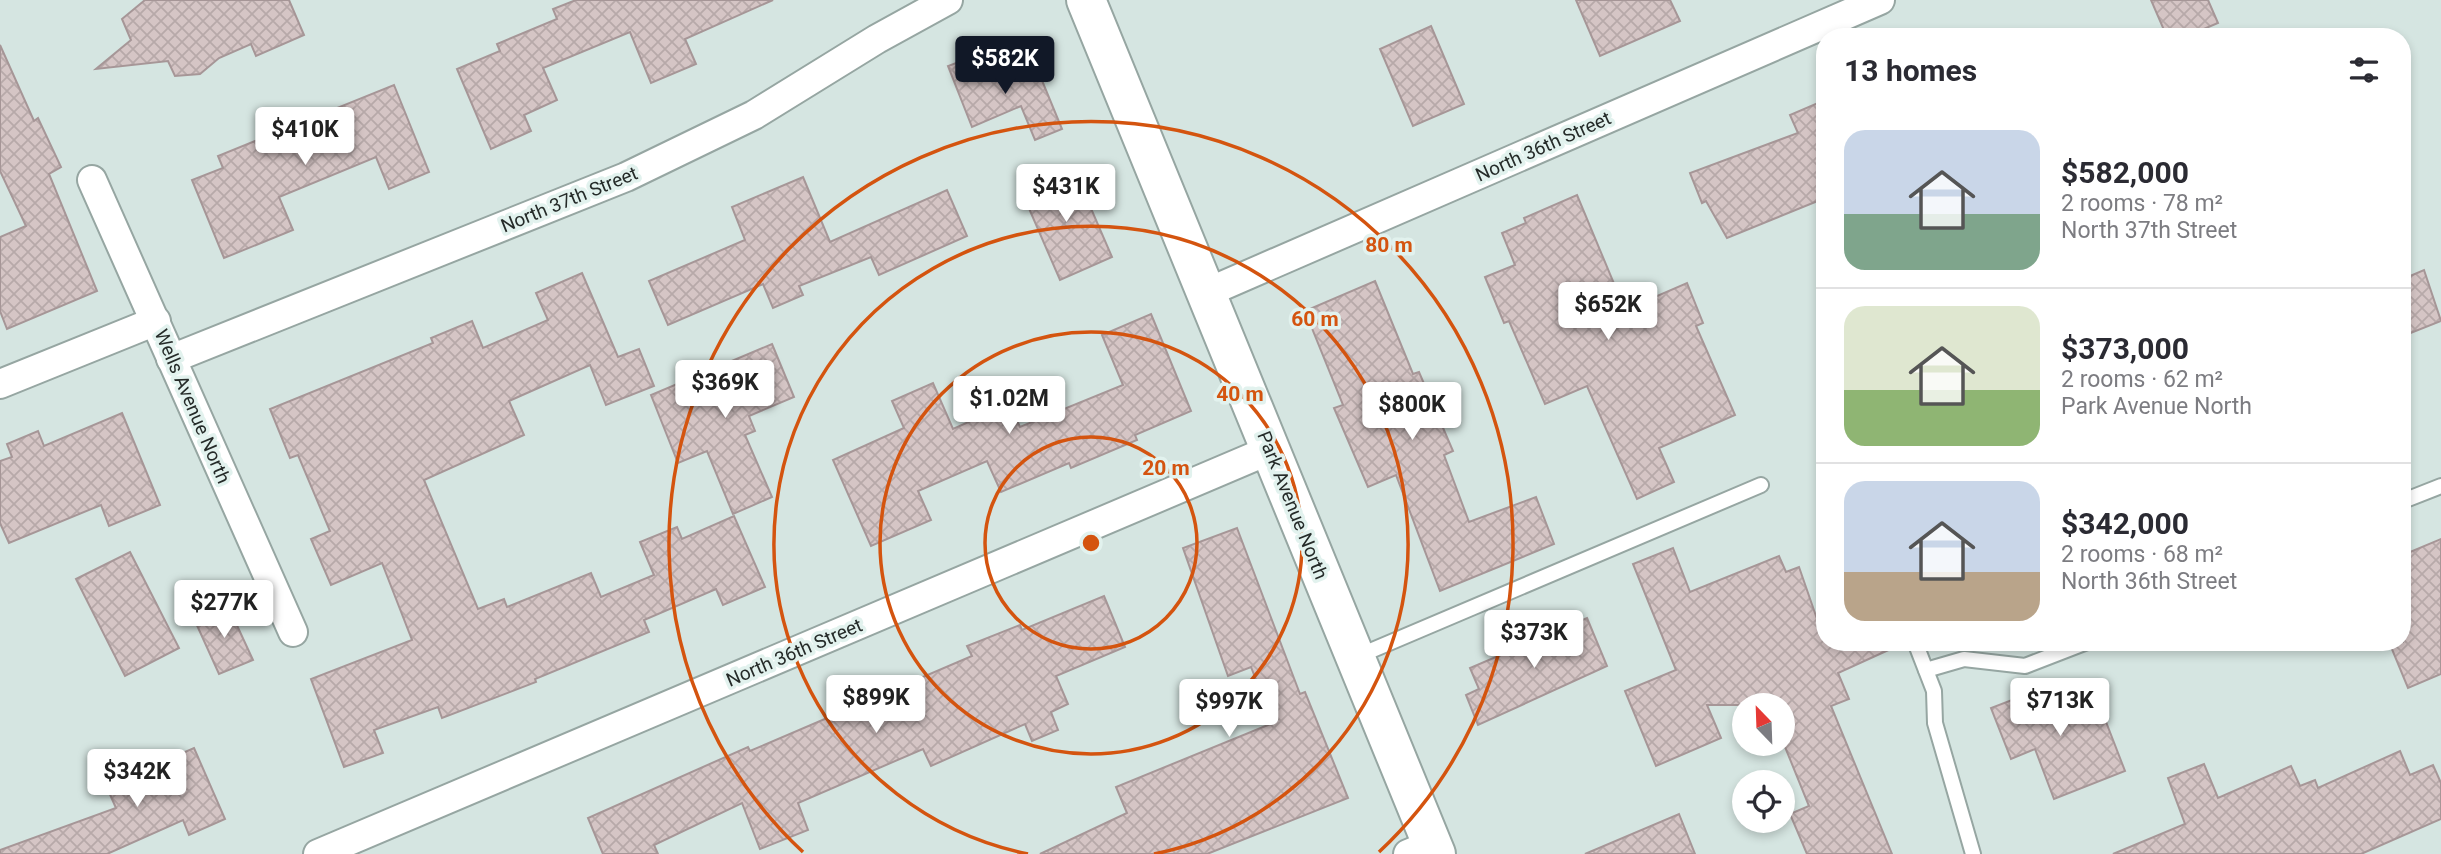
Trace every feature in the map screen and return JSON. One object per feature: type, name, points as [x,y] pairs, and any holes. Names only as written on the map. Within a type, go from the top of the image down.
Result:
[{"type":"street","name":"North 37th Street","points":[[170,359],[626,177],[754,115],[877,39],[948,0]]},
{"type":"street","name":"Park Avenue North","points":[[1086,0],[1355,657],[1425,851]]},
{"type":"street","name":"North 36th Street","points":[[1206,293],[1880,0]]},
{"type":"street","name":"Wells Avenue North","points":[[92,180],[293,632]]},
{"type":"street","points":[[0,384],[156,321]]},
{"type":"street","name":"North 36th Street","points":[[318,854],[1270,450]]},
{"type":"lane","points":[[1355,657],[1761,485]]},
{"type":"lane","points":[[2411,498],[2441,486]]},
{"type":"lane","points":[[1919,651],[1934,691],[1935,723],[1973,854]]},
{"type":"lane","points":[[1926,670],[1964,659],[2025,666],[2064,651]]},
{"type":"building","points":[[145,0],[289,0],[304,35],[256,56],[251,44],[219,58],[200,74],[175,76],[168,61],[96,69],[131,40],[122,19]]},
{"type":"building","points":[[576,0],[773,0],[685,39],[696,64],[651,83],[630,32],[543,68],[557,100],[524,115],[531,131],[491,149],[457,69],[500,51],[497,44],[557,19],[553,9]]},
{"type":"building","points":[[1576,0],[1670,0],[1680,21],[1600,56]]},
{"type":"building","points":[[2151,0],[2208,0],[2218,23],[2206,28],[2163,28]]},
{"type":"building","points":[[1431,26],[1464,104],[1413,126],[1380,49]]},
{"type":"building","points":[[0,45],[34,121],[38,118],[61,167],[49,174],[97,291],[7,329],[0,311],[0,237],[26,226],[0,171]]},
{"type":"building","points":[[975,56],[985,80],[1034,61],[1062,129],[1035,140],[1021,106],[972,127],[948,66]]},
{"type":"building","points":[[394,85],[429,172],[389,189],[376,157],[279,197],[293,230],[224,258],[192,180],[223,168],[218,156]]},
{"type":"building","points":[[1816,104],[1816,202],[1727,238],[1706,201],[1702,203],[1690,173],[1798,133],[1790,115]]},
{"type":"building","points":[[1073,167],[1112,257],[1060,280],[1021,190]]},
{"type":"building","points":[[803,177],[830,242],[947,190],[967,236],[879,275],[871,257],[799,286],[803,295],[773,308],[763,284],[668,325],[649,281],[745,240],[732,207]]},
{"type":"building","points":[[1577,195],[1625,310],[1687,283],[1703,323],[1696,326],[1735,415],[1659,448],[1674,482],[1637,499],[1587,386],[1545,404],[1509,321],[1504,323],[1485,277],[1515,265],[1502,233],[1526,223],[1524,218]]},
{"type":"building","points":[[2424,270],[2441,321],[2411,333],[2411,276]]},
{"type":"building","points":[[582,273],[618,357],[639,349],[654,386],[606,405],[590,365],[509,401],[524,435],[424,480],[478,609],[504,599],[507,607],[591,573],[601,597],[654,575],[640,542],[677,527],[682,539],[734,516],[765,587],[723,605],[716,589],[644,620],[649,632],[535,679],[536,682],[442,718],[438,707],[374,730],[383,753],[344,767],[311,679],[412,640],[382,563],[331,585],[311,539],[330,531],[298,455],[290,458],[270,409],[433,343],[431,338],[472,321],[483,348],[548,320],[536,293]]},
{"type":"building","points":[[1375,281],[1413,374],[1419,372],[1453,451],[1444,455],[1469,522],[1536,497],[1554,544],[1440,591],[1396,475],[1368,487],[1334,408],[1343,405],[1305,311]]},
{"type":"building","points":[[1151,314],[1191,411],[1135,435],[1137,440],[1071,468],[1069,463],[1001,492],[987,461],[918,491],[931,520],[871,546],[833,460],[904,428],[892,401],[933,383],[953,429],[1009,404],[1020,427],[1123,385],[1102,335]]},
{"type":"building","points":[[772,344],[794,397],[749,416],[755,431],[745,435],[772,497],[733,514],[707,451],[678,463],[651,395]]},
{"type":"building","points":[[122,413],[160,505],[109,526],[101,505],[9,543],[0,523],[0,461],[12,457],[7,444],[38,431],[44,446]]},
{"type":"building","points":[[1237,528],[1300,694],[1305,692],[1348,798],[1207,854],[1040,854],[1127,813],[1116,787],[1273,723],[1251,667],[1228,676],[1183,548]]},
{"type":"building","points":[[2441,539],[2441,674],[2408,688],[2393,651],[2411,651],[2411,552]]},
{"type":"building","points":[[1673,548],[1690,592],[1779,556],[1786,572],[1799,567],[1816,616],[1816,651],[1886,651],[1838,673],[1849,699],[1831,706],[1892,854],[1807,854],[1795,826],[1795,812],[1809,806],[1789,756],[1796,756],[1796,693],[1732,693],[1732,705],[1707,705],[1721,738],[1656,766],[1625,691],[1676,670],[1633,564]]},
{"type":"building","points":[[130,552],[179,648],[125,676],[76,579]]},
{"type":"building","points":[[1104,596],[1125,647],[1056,676],[1068,704],[1051,712],[1058,730],[1032,741],[1025,724],[931,766],[923,749],[798,803],[808,830],[760,849],[742,803],[654,845],[658,854],[603,854],[588,818],[748,747],[750,751],[972,656],[967,646],[1020,625],[1022,630]]},
{"type":"building","points":[[228,606],[253,660],[219,674],[195,621]]},
{"type":"building","points":[[1587,618],[1607,666],[1478,725],[1466,695],[1479,689],[1470,668]]},
{"type":"building","points":[[2062,681],[2072,706],[2096,696],[2125,771],[2054,799],[2035,749],[2011,759],[1991,708]]},
{"type":"building","points":[[194,748],[225,819],[189,835],[183,820],[107,854],[0,854],[0,850],[116,808],[100,772],[129,760],[134,774]]},
{"type":"building","points":[[2400,751],[2410,775],[2433,765],[2441,783],[2441,819],[2361,854],[2113,854],[2185,824],[2168,778],[2204,764],[2218,798],[2291,766],[2300,786],[2315,780],[2318,788]]},
{"type":"building","points":[[1679,814],[1695,854],[1585,854]]}]
